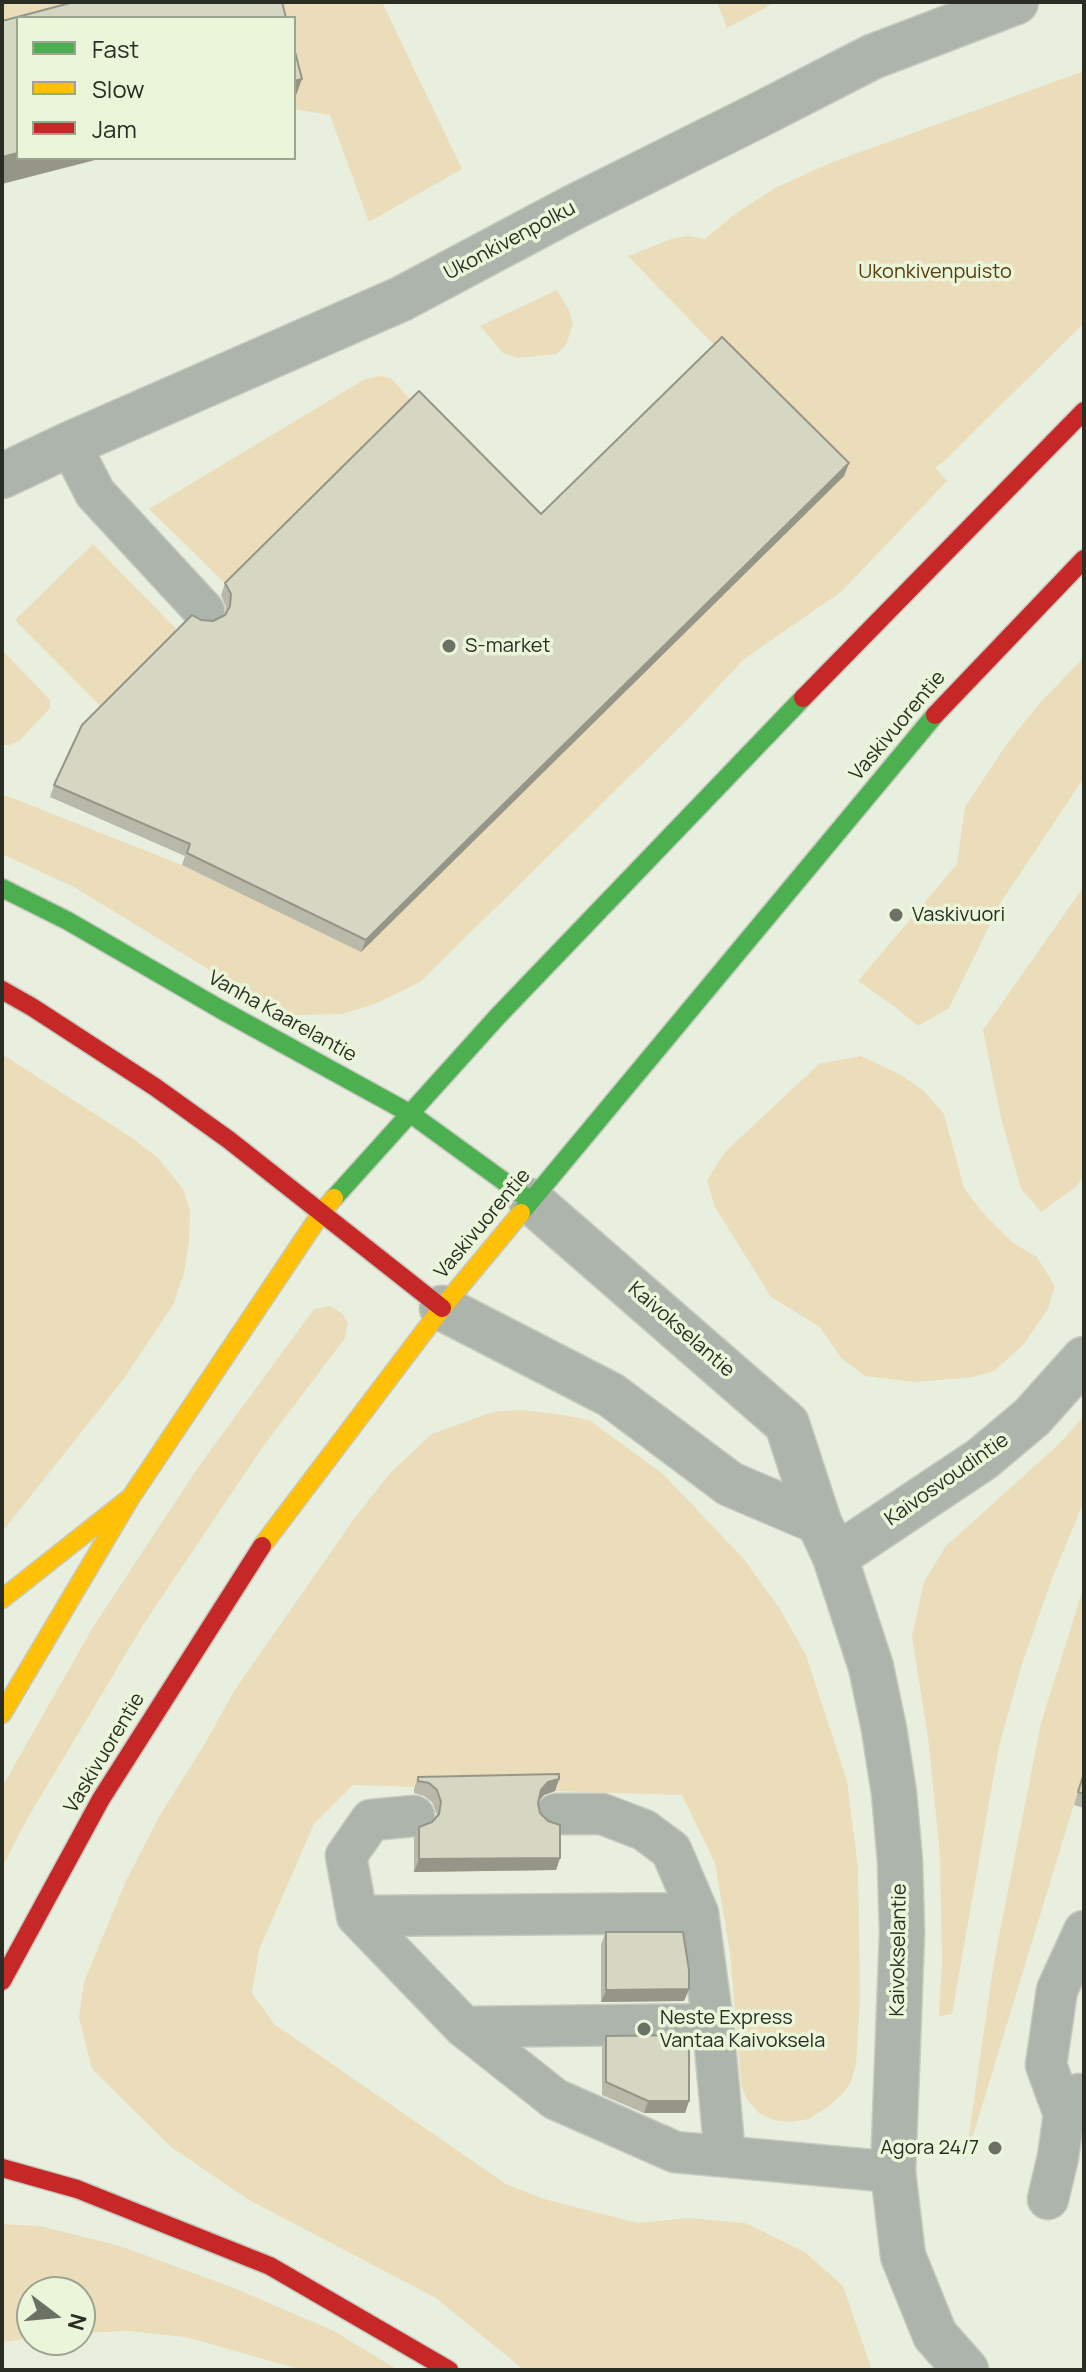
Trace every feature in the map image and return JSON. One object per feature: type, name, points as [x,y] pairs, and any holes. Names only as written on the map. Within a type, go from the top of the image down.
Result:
[{"type":"main road","points":[[2,1714],[131,1497],[322,1212],[498,1016],[1084,411]]},
{"type":"main road","name":"Vaskivuorentie","points":[[2,1981],[101,1799],[250,1561],[442,1308],[948,699],[1084,559]]},
{"type":"main road","name":"Vanha Kaarelantie","points":[[2,888],[68,921],[411,1114],[531,1201]]},
{"type":"main road","points":[[2,990],[155,1087],[229,1140],[442,1308]]},
{"type":"main road","points":[[2,1599],[131,1497]]},
{"type":"main road","points":[[2,2168],[77,2189],[270,2266],[449,2370]]},
{"type":"street","name":"Ukonkivenpolku","points":[[2,476],[401,299],[574,207],[872,57],[1016,2]]},
{"type":"street","name":"Kaivokselantie","points":[[531,1201],[787,1424],[871,1667],[886,1742],[900,1861],[902,1933],[893,2172],[903,2256],[935,2335],[966,2370]]},
{"type":"street","points":[[442,1308],[611,1395],[730,1484],[827,1540]]},
{"type":"street","name":"Kaivosvoudintie","points":[[827,1540],[982,1459],[1032,1417],[1084,1359]]},
{"type":"lane","points":[[70,444],[95,493],[204,611]]},
{"type":"lane","points":[[556,1814],[602,1814],[644,1830],[671,1850],[698,1913],[713,2024],[725,2156]]},
{"type":"lane","points":[[414,1816],[371,1820],[346,1856],[357,1916],[464,2027],[555,2099],[675,2152],[893,2172]]},
{"type":"lane","points":[[357,1916],[698,1913]]},
{"type":"lane","points":[[1048,2199],[1074,2101],[1046,2065],[1057,1990],[1084,1931]]},
{"type":"lane","points":[[464,2027],[713,2024]]},
{"type":"green space","points":[[2,2],[180,2],[16,16],[2,48]]},
{"type":"green space","points":[[263,2],[382,2],[462,169],[369,222],[330,115],[296,109],[296,16],[266,16]]},
{"type":"green space","points":[[717,2],[776,2],[727,28]]},
{"type":"green space","name":"Ukonkivenpuisto","points":[[1084,71],[1084,323],[935,467],[947,481],[841,592],[744,659],[685,722],[420,982],[375,1004],[342,1014],[296,1015],[234,985],[74,887],[2,854],[2,794],[182,865],[362,951],[718,349],[628,256],[674,238],[689,236],[705,239],[735,214],[775,188],[830,163]]},
{"type":"green space","points":[[557,290],[573,324],[566,345],[556,354],[517,358],[503,353],[480,326]]},
{"type":"green space","points":[[391,378],[414,404],[229,587],[149,509],[365,379]]},
{"type":"green space","points":[[93,544],[181,634],[104,710],[15,620]]},
{"type":"green space","points":[[2,650],[50,700],[50,708],[19,741],[9,745],[2,745]]},
{"type":"green space","points":[[1084,657],[1084,778],[1001,902],[949,1008],[918,1026],[858,981],[957,864],[965,807],[1006,745],[1039,704]]},
{"type":"green space","points":[[1084,886],[1084,1174],[1077,1186],[1041,1212],[1021,1189],[1001,1118],[983,1030]]},
{"type":"green space","points":[[2,1054],[158,1158],[183,1189],[190,1210],[184,1273],[173,1305],[122,1381],[2,1532]]},
{"type":"green space","points":[[861,1056],[901,1075],[924,1091],[944,1114],[964,1188],[982,1212],[1013,1243],[1037,1257],[1055,1286],[1048,1309],[1023,1345],[994,1371],[973,1377],[915,1382],[865,1376],[841,1358],[820,1327],[771,1297],[715,1207],[707,1180],[725,1152],[819,1064]]},
{"type":"green space","points":[[330,1306],[342,1313],[348,1323],[345,1338],[262,1448],[145,1622],[27,1819],[2,1868],[2,1787],[93,1627],[199,1466],[314,1309]]},
{"type":"green space","points":[[521,1410],[589,1420],[663,1474],[743,1558],[780,1609],[806,1655],[847,1781],[858,1868],[860,1998],[856,2064],[851,2082],[829,2106],[809,2119],[791,2122],[773,2120],[759,2113],[747,2100],[741,2085],[730,1952],[715,1863],[682,1795],[353,1785],[314,1824],[259,1950],[252,1993],[274,2024],[506,2184],[544,2199],[638,2223],[688,2218],[745,2223],[805,2252],[843,2286],[872,2370],[524,2370],[436,2298],[249,2200],[171,2147],[92,2069],[79,2018],[84,1982],[126,1881],[160,1815],[234,1691],[356,1516],[391,1472],[432,1434],[492,1412]]},
{"type":"green space","points":[[1084,1416],[1084,1501],[1022,1664],[999,1746],[952,2014],[939,2016],[942,1962],[940,1854],[929,1745],[912,1636],[924,1582],[946,1546],[1059,1444]]},
{"type":"green space","points":[[1084,1586],[1084,1771],[965,2162],[994,1962],[1041,1723]]},
{"type":"green space","points":[[2,2224],[40,2226],[120,2246],[234,2288],[334,2331],[398,2370],[302,2370],[186,2337],[128,2331],[96,2332],[96,2276],[16,2276],[16,2340],[2,2342]]},
{"type":"building","points":[[74,2],[282,2],[286,16],[21,16]]},
{"type":"building","points":[[16,17],[16,154],[2,157],[2,21]]},
{"type":"building","points":[[296,56],[302,79],[296,80]]},
{"type":"building","points":[[722,337],[849,463],[366,940],[187,853],[190,844],[54,785],[82,725],[192,615],[213,621],[225,615],[231,594],[225,583],[419,391],[541,514]]},
{"type":"building","points":[[1084,1773],[1084,1794],[1078,1792]]},
{"type":"building","points":[[559,1774],[559,1779],[548,1782],[541,1790],[538,1803],[540,1813],[548,1821],[560,1825],[560,1858],[419,1859],[419,1827],[432,1822],[439,1814],[441,1802],[437,1790],[429,1783],[418,1781],[418,1777]]},
{"type":"building","points":[[606,1932],[683,1932],[689,1989],[606,1990]]},
{"type":"building","points":[[689,2035],[689,2101],[648,2101],[606,2082],[606,2036]]},
{"type":"traffic: fast","points":[[334,1198],[498,1016],[803,698]]},
{"type":"traffic: fast","points":[[521,1213],[935,715]]},
{"type":"traffic: fast","points":[[2,888],[68,921],[411,1114],[531,1201]]},
{"type":"traffic: slow","points":[[2,1714],[131,1497],[334,1198]]},
{"type":"traffic: slow","points":[[262,1546],[442,1308],[521,1213]]},
{"type":"traffic: slow","points":[[2,1599],[131,1497]]},
{"type":"traffic: jam","points":[[803,698],[1084,411]]},
{"type":"traffic: jam","points":[[935,715],[1084,559]]},
{"type":"traffic: jam","points":[[2,990],[155,1087],[229,1140],[442,1308]]},
{"type":"traffic: jam","points":[[2,1981],[101,1799],[262,1546]]},
{"type":"traffic: jam","points":[[2,2168],[77,2189],[270,2266],[449,2370]]},
{"type":"place","name":"S-market","points":[[449,646]]},
{"type":"place","name":"Vaskivuori","points":[[896,915]]},
{"type":"place","name":"Neste Express Vantaa Kaivoksela","points":[[644,2029]]},
{"type":"place","name":"Agora 24/7","points":[[995,2148]]}]
